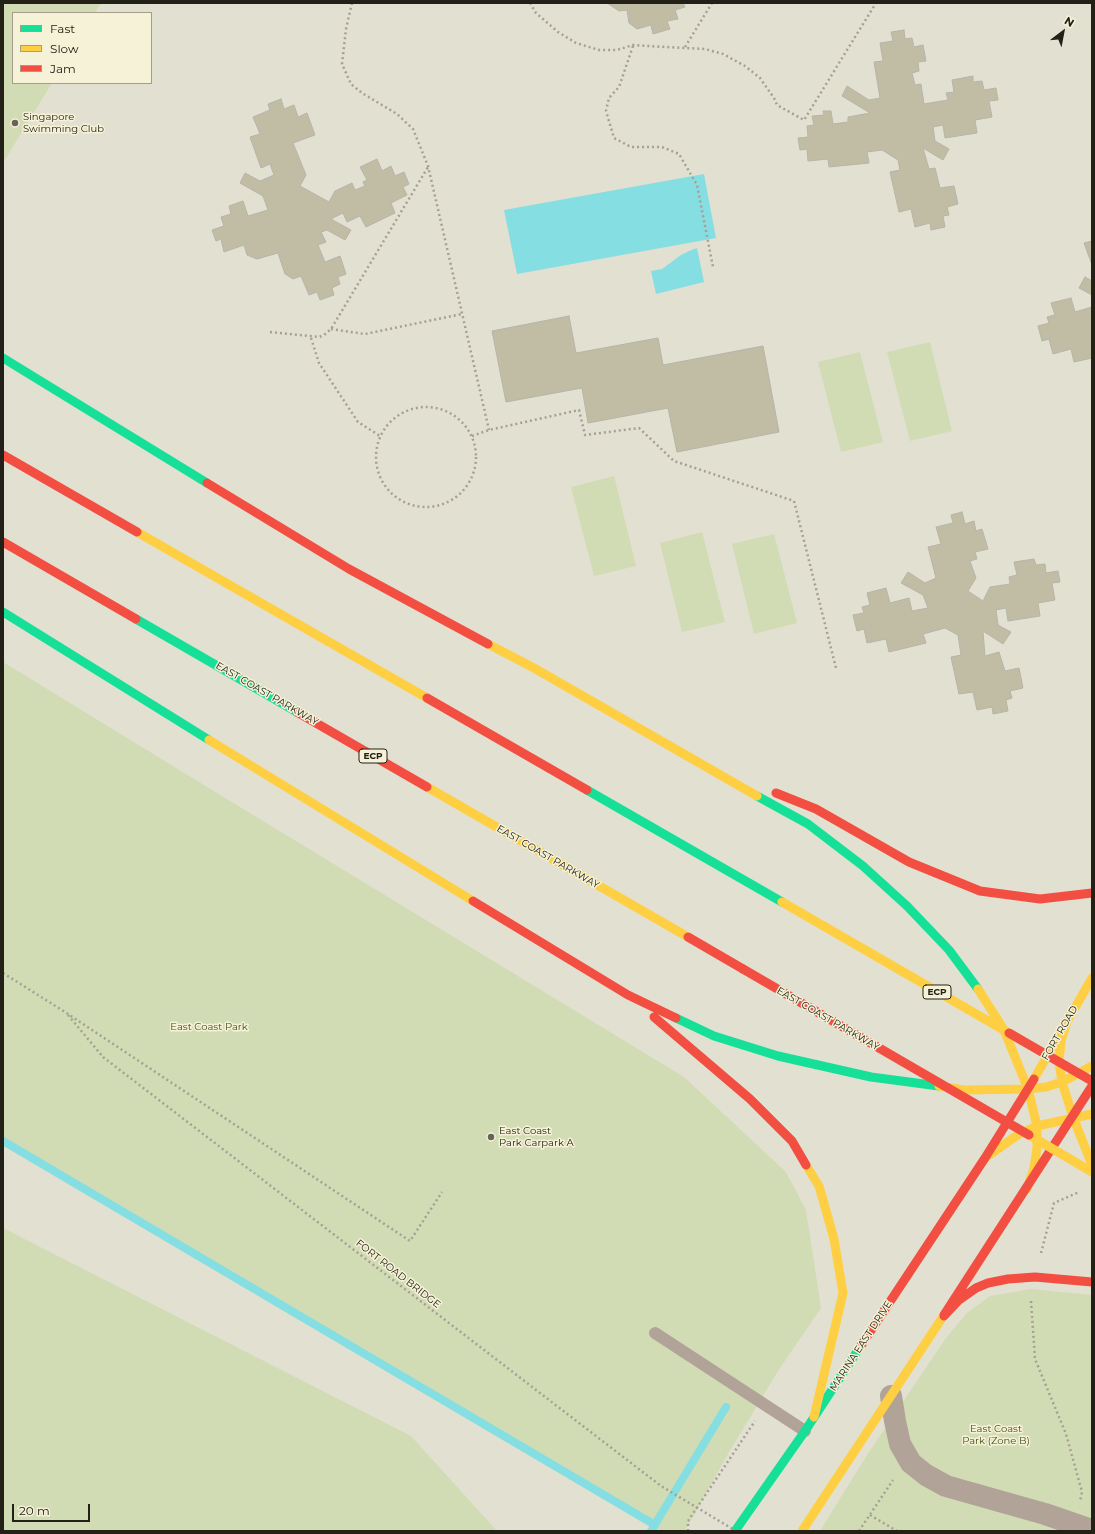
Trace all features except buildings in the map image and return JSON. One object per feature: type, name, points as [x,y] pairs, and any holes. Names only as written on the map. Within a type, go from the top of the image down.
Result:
[{"type":"main road","points":[[3,358],[349,569],[497,650],[534,668],[808,824],[863,866],[907,906],[949,950],[975,984],[1004,1030],[1028,1089],[1037,1126],[1037,1148],[1034,1168],[1027,1189]]},
{"type":"main road","name":"ECP","points":[[3,455],[1092,1081]]},
{"type":"main road","name":"EAST COAST PARKWAY","points":[[3,542],[1092,1172]]},
{"type":"main road","points":[[3,612],[252,767],[628,995],[714,1036],[778,1056],[871,1077],[964,1090],[1046,1088],[1081,1074],[1092,1066]]},
{"type":"main road","points":[[697,762],[816,809],[909,862],[980,891],[1040,899],[1092,893]]},
{"type":"main road","name":"FORT ROAD","points":[[985,1158],[1028,1089],[1092,978]]},
{"type":"main road","points":[[628,995],[750,1099],[792,1141],[819,1186],[834,1239],[843,1293],[814,1417]]},
{"type":"main road","points":[[1067,1022],[1061,1041],[1059,1062],[1062,1082],[1073,1117],[1092,1165]]},
{"type":"main road","points":[[802,1531],[1027,1189],[1092,1086]]},
{"type":"main road","points":[[985,1158],[1019,1134],[1037,1126],[1092,1114]]},
{"type":"main road","name":"MARINA EAST DRIVE","points":[[735,1531],[805,1431],[985,1158]]},
{"type":"main road","points":[[944,1316],[959,1300],[976,1288],[988,1283],[1008,1279],[1035,1277],[1092,1282]]},
{"type":"street","points":[[891,1396],[900,1444],[911,1463],[926,1475],[946,1486],[1083,1527]]},
{"type":"lane","points":[[655,1333],[805,1431]]},
{"type":"path","points":[[352,3],[346,29],[342,64],[351,84],[362,93],[397,114],[413,129],[428,166],[489,430]]},
{"type":"path","points":[[530,3],[536,13],[558,32],[576,43],[599,50],[617,50],[633,46],[685,47],[705,49],[722,54],[745,66],[760,78],[777,105],[804,120],[876,3]]},
{"type":"path","points":[[685,47],[712,3]]},
{"type":"path","points":[[633,46],[619,87],[609,98],[606,111],[614,138],[631,147],[662,148],[679,154],[697,185],[713,267]]},
{"type":"path","points":[[270,332],[319,337],[324,336],[331,329],[428,166]]},
{"type":"path","points":[[331,329],[365,334],[462,314]]},
{"type":"path","points":[[311,337],[318,363],[358,422],[380,436]]},
{"type":"path","points":[[426,406],[440,408],[454,414],[464,424],[472,436],[477,450],[476,464],[472,478],[465,490],[454,500],[440,506],[426,508],[412,506],[399,499],[388,490],[380,478],[376,464],[376,449],[380,436],[388,423],[398,414],[412,408],[426,406]]},
{"type":"path","points":[[472,436],[489,430],[579,410],[585,435],[639,428],[674,461],[794,501],[836,668]]},
{"type":"path","points":[[3,973],[65,1012],[410,1241],[442,1192]]},
{"type":"path","name":"FORT ROAD BRIDGE","points":[[65,1012],[103,1057],[661,1486],[735,1531]]},
{"type":"path","points":[[1083,1527],[1082,1492],[1066,1434],[1035,1360],[1031,1291],[1054,1203],[1086,1189]]},
{"type":"path","points":[[688,1531],[688,1521],[766,1405]]},
{"type":"path","points":[[870,1515],[897,1531]]},
{"type":"green space","name":"Singapore Swimming Club","points":[[3,3],[101,3],[96,12],[12,12],[12,84],[51,84],[3,163]]},
{"type":"green space","points":[[930,342],[952,431],[910,441],[887,352]]},
{"type":"green space","points":[[860,352],[883,442],[841,452],[818,362]]},
{"type":"green space","points":[[614,476],[636,566],[594,576],[571,487]]},
{"type":"green space","points":[[702,532],[725,622],[682,632],[660,543]]},
{"type":"green space","points":[[774,534],[797,623],[754,634],[732,544]]},
{"type":"green space","name":"East Coast Park","points":[[3,662],[684,1077],[786,1172],[806,1210],[821,1308],[778,1371],[728,1454],[685,1531],[649,1531],[650,1525],[3,1143]]},
{"type":"green space","points":[[3,1228],[411,1436],[497,1531],[3,1531]]},
{"type":"green space","name":"East Coast Park (Zone B)","points":[[1031,1289],[1092,1295],[1092,1531],[820,1531],[867,1455],[946,1338],[967,1313],[990,1296]]},
{"type":"water","points":[[704,174],[716,238],[517,274],[504,210]]},
{"type":"water","points":[[697,248],[704,282],[656,294],[651,271],[662,269],[681,255]]},
{"type":"waterway","points":[[3,1141],[655,1525]]},
{"type":"waterway","points":[[651,1531],[726,1407]]},
{"type":"traffic: fast","points":[[3,358],[207,483]]},
{"type":"traffic: fast","points":[[3,612],[209,740]]},
{"type":"traffic: fast","points":[[136,619],[297,712]]},
{"type":"traffic: fast","points":[[587,790],[782,902]]},
{"type":"traffic: fast","points":[[757,796],[808,824],[863,866],[907,906],[949,950],[978,989]]},
{"type":"traffic: fast","points":[[676,1018],[714,1036],[778,1056],[871,1077],[939,1086]]},
{"type":"traffic: fast","points":[[735,1531],[805,1431],[862,1344]]},
{"type":"traffic: slow","points":[[137,532],[427,698]]},
{"type":"traffic: slow","points":[[488,644],[534,668],[757,796]]},
{"type":"traffic: slow","points":[[209,740],[473,901]]},
{"type":"traffic: slow","points":[[427,787],[688,937]]},
{"type":"traffic: slow","points":[[782,902],[1009,1033]]},
{"type":"traffic: slow","points":[[1034,1079],[1092,978]]},
{"type":"traffic: slow","points":[[978,989],[1004,1030],[1028,1089],[1037,1126],[1037,1148],[1034,1168],[1027,1189]]},
{"type":"traffic: slow","points":[[1067,1022],[1061,1041],[1059,1062],[1062,1082],[1073,1117],[1092,1165]]},
{"type":"traffic: slow","points":[[939,1086],[964,1090],[1028,1089],[1046,1087],[1062,1082],[1092,1066]]},
{"type":"traffic: slow","points":[[985,1158],[1019,1134],[1037,1126],[1092,1114]]},
{"type":"traffic: slow","points":[[1029,1135],[1092,1172]]},
{"type":"traffic: slow","points":[[806,1165],[819,1186],[834,1239],[843,1293],[814,1417]]},
{"type":"traffic: slow","points":[[802,1531],[944,1315]]},
{"type":"traffic: jam","points":[[3,455],[137,532]]},
{"type":"traffic: jam","points":[[207,483],[349,569],[488,644]]},
{"type":"traffic: jam","points":[[3,542],[136,619]]},
{"type":"traffic: jam","points":[[427,698],[587,790]]},
{"type":"traffic: jam","points":[[297,712],[427,787]]},
{"type":"traffic: jam","points":[[776,793],[816,809],[909,862],[980,891],[1040,899],[1092,893]]},
{"type":"traffic: jam","points":[[473,901],[628,995],[676,1018]]},
{"type":"traffic: jam","points":[[688,937],[743,969]]},
{"type":"traffic: jam","points":[[743,969],[1029,1135]]},
{"type":"traffic: jam","points":[[654,1017],[750,1099],[792,1141],[806,1165]]},
{"type":"traffic: jam","points":[[1009,1033],[1092,1081]]},
{"type":"traffic: jam","points":[[862,1344],[985,1158],[1034,1079]]},
{"type":"traffic: jam","points":[[944,1315],[1092,1086]]},
{"type":"traffic: jam","points":[[944,1316],[959,1300],[976,1288],[988,1283],[1008,1279],[1035,1277],[1092,1282]]},
{"type":"place","name":"Singapore Swimming Club","points":[[15,123]]},
{"type":"place","name":"East Coast Park Carpark A","points":[[491,1137]]}]
